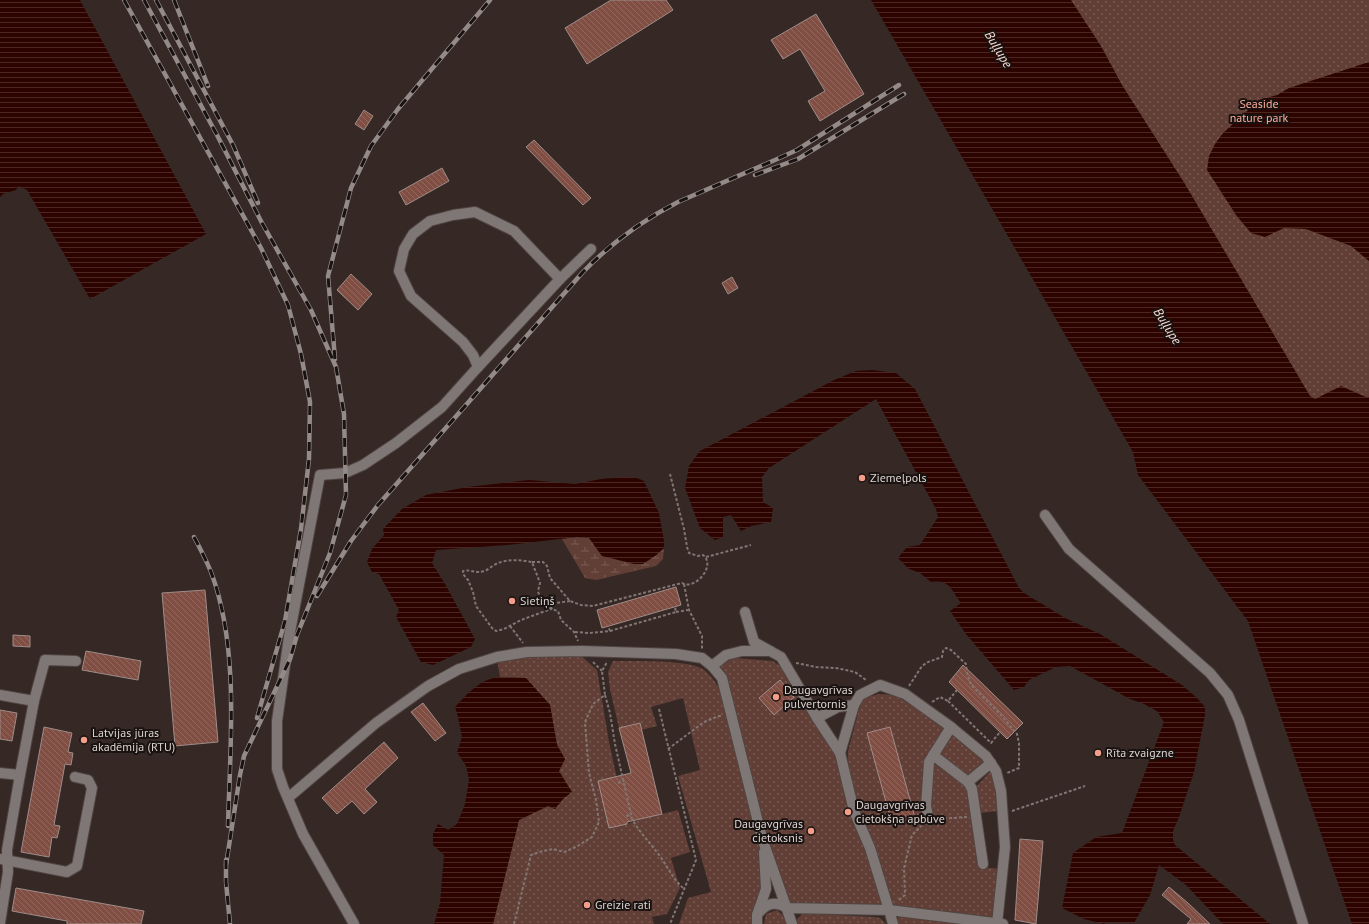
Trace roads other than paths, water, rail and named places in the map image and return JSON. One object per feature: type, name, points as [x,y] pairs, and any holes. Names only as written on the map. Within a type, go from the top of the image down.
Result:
[{"type":"lane","points":[[478,367],[473,355],[463,342],[411,296],[399,271],[404,249],[413,234],[430,221],[453,215],[475,212],[514,231],[560,279]]},
{"type":"lane","points":[[354,924],[303,834],[277,769],[276,721],[289,637],[320,475],[345,473],[363,465],[396,443],[442,407],[560,279],[591,249]]},
{"type":"lane","points":[[1045,515],[1069,548],[1210,673],[1228,695],[1239,720],[1303,924]]},
{"type":"lane","points":[[745,612],[754,642],[781,656],[817,718],[840,753],[854,810],[870,848],[892,924]]},
{"type":"lane","points":[[288,798],[376,723],[428,686],[459,669],[497,657],[527,652],[582,651],[676,654],[702,658],[712,666],[722,678],[762,838],[792,924]]},
{"type":"lane","points":[[712,666],[726,656],[742,651],[771,651]]},
{"type":"lane","points":[[0,923],[8,872],[4,859],[7,850],[34,701],[45,660],[76,661]]},
{"type":"lane","points":[[757,920],[765,906],[781,904],[787,908],[889,910],[999,924],[1005,847],[1001,791],[996,771],[986,756],[951,727],[905,694],[880,685],[860,695],[854,705],[840,753]]},
{"type":"lane","points":[[0,695],[34,701]]},
{"type":"lane","points":[[817,718],[838,707],[854,705]]},
{"type":"lane","points":[[929,820],[926,806],[929,762],[951,727]]},
{"type":"lane","points":[[933,755],[968,782],[972,790],[983,864]]},
{"type":"lane","points":[[968,782],[991,763]]},
{"type":"lane","points":[[0,773],[20,775]]},
{"type":"lane","points":[[4,859],[67,872],[77,866],[92,788],[88,780],[75,777]]},
{"type":"lane","points":[[757,920],[766,889],[762,838]]},
{"type":"water","points":[[0,0],[80,0],[206,234],[90,299],[27,190],[19,186],[16,190],[3,194],[0,197]]},
{"type":"water","name":"Buļļupe","points":[[871,0],[1071,0],[1101,46],[1122,85],[1185,184],[1310,396],[1315,399],[1341,386],[1369,397],[1369,924],[1352,924],[1248,621],[1138,475],[1133,452]]},
{"type":"water","points":[[1369,62],[1369,261],[1351,246],[1306,229],[1284,228],[1265,237],[1251,233],[1236,215],[1207,170],[1209,156],[1215,144],[1223,133],[1259,100],[1277,95],[1289,88]]},
{"type":"water","points":[[873,370],[896,373],[915,389],[1019,588],[1024,593],[1065,618],[1100,634],[1182,685],[1205,707],[1205,715],[1194,772],[1173,831],[1173,839],[1175,845],[1270,924],[1223,924],[1186,885],[1159,865],[1150,895],[1134,923],[1106,922],[1104,924],[1084,919],[1062,908],[1073,853],[1096,837],[1122,833],[1164,722],[1157,711],[1130,699],[1070,666],[1056,667],[1029,680],[1024,687],[1014,690],[966,634],[950,611],[961,603],[949,586],[942,582],[931,582],[920,573],[909,569],[898,558],[907,547],[920,545],[938,517],[936,509],[876,399],[769,468],[762,477],[763,502],[773,508],[771,522],[751,526],[741,531],[731,515],[723,517],[723,537],[715,540],[700,528],[685,488],[689,466],[700,451],[834,380],[856,371]]},
{"type":"water","points":[[624,477],[637,478],[644,481],[659,513],[664,548],[643,564],[634,564],[602,556],[589,538],[577,537],[507,545],[436,550],[432,563],[475,639],[471,647],[433,665],[421,662],[396,617],[399,610],[379,574],[372,572],[367,562],[372,549],[384,535],[383,529],[402,509],[426,495],[467,487],[529,480],[575,484],[601,479]]},
{"type":"water","points":[[493,678],[526,678],[550,705],[557,745],[565,759],[559,771],[572,792],[563,799],[555,809],[548,806],[519,820],[493,924],[434,924],[440,903],[444,855],[433,845],[433,834],[438,824],[448,830],[457,824],[465,804],[469,780],[466,766],[457,752],[462,737],[455,707],[480,684]]},
{"type":"railway","points":[[124,0],[261,248],[288,305],[301,354],[310,402],[309,459],[301,529],[285,621],[257,718]]},
{"type":"railway","points":[[144,0],[217,135],[262,223],[311,310],[336,367],[344,414],[346,495],[330,553],[297,635],[290,659],[244,756],[226,865]]},
{"type":"railway","points":[[156,0],[233,145],[258,203]]},
{"type":"railway","points":[[174,0],[208,86]]},
{"type":"railway","points":[[335,359],[328,276],[351,188],[371,146],[398,109],[490,0]]},
{"type":"railway","points":[[317,596],[351,541],[378,505],[583,272],[605,251],[640,224],[665,209],[797,150],[899,85]]},
{"type":"railway","points":[[755,175],[798,159],[904,94]]},
{"type":"railway","points":[[194,537],[211,572],[220,602],[230,665],[231,731],[228,826]]},
{"type":"railway","points":[[226,860],[226,882],[230,924]]},
{"type":"place","name":"Ziemeļpols","points":[[862,478]]},
{"type":"place","name":"Sietiņš","points":[[512,601]]},
{"type":"place","name":"Daugavgrīvas pulvertornis","points":[[776,697]]},
{"type":"place","name":"Latvijas jūras akadēmija (RTU)","points":[[84,740]]},
{"type":"place","name":"Rīta zvaigzne","points":[[1098,753]]},
{"type":"place","name":"Daugavgrīvas cietokšņa apbūve","points":[[848,812]]},
{"type":"place","name":"Daugavgrīvas cietoksnis","points":[[811,831]]},
{"type":"place","name":"Greizie rati","points":[[587,905]]},
{"type":"park label","name":"Seaside nature park","points":[[1259,111]]}]
